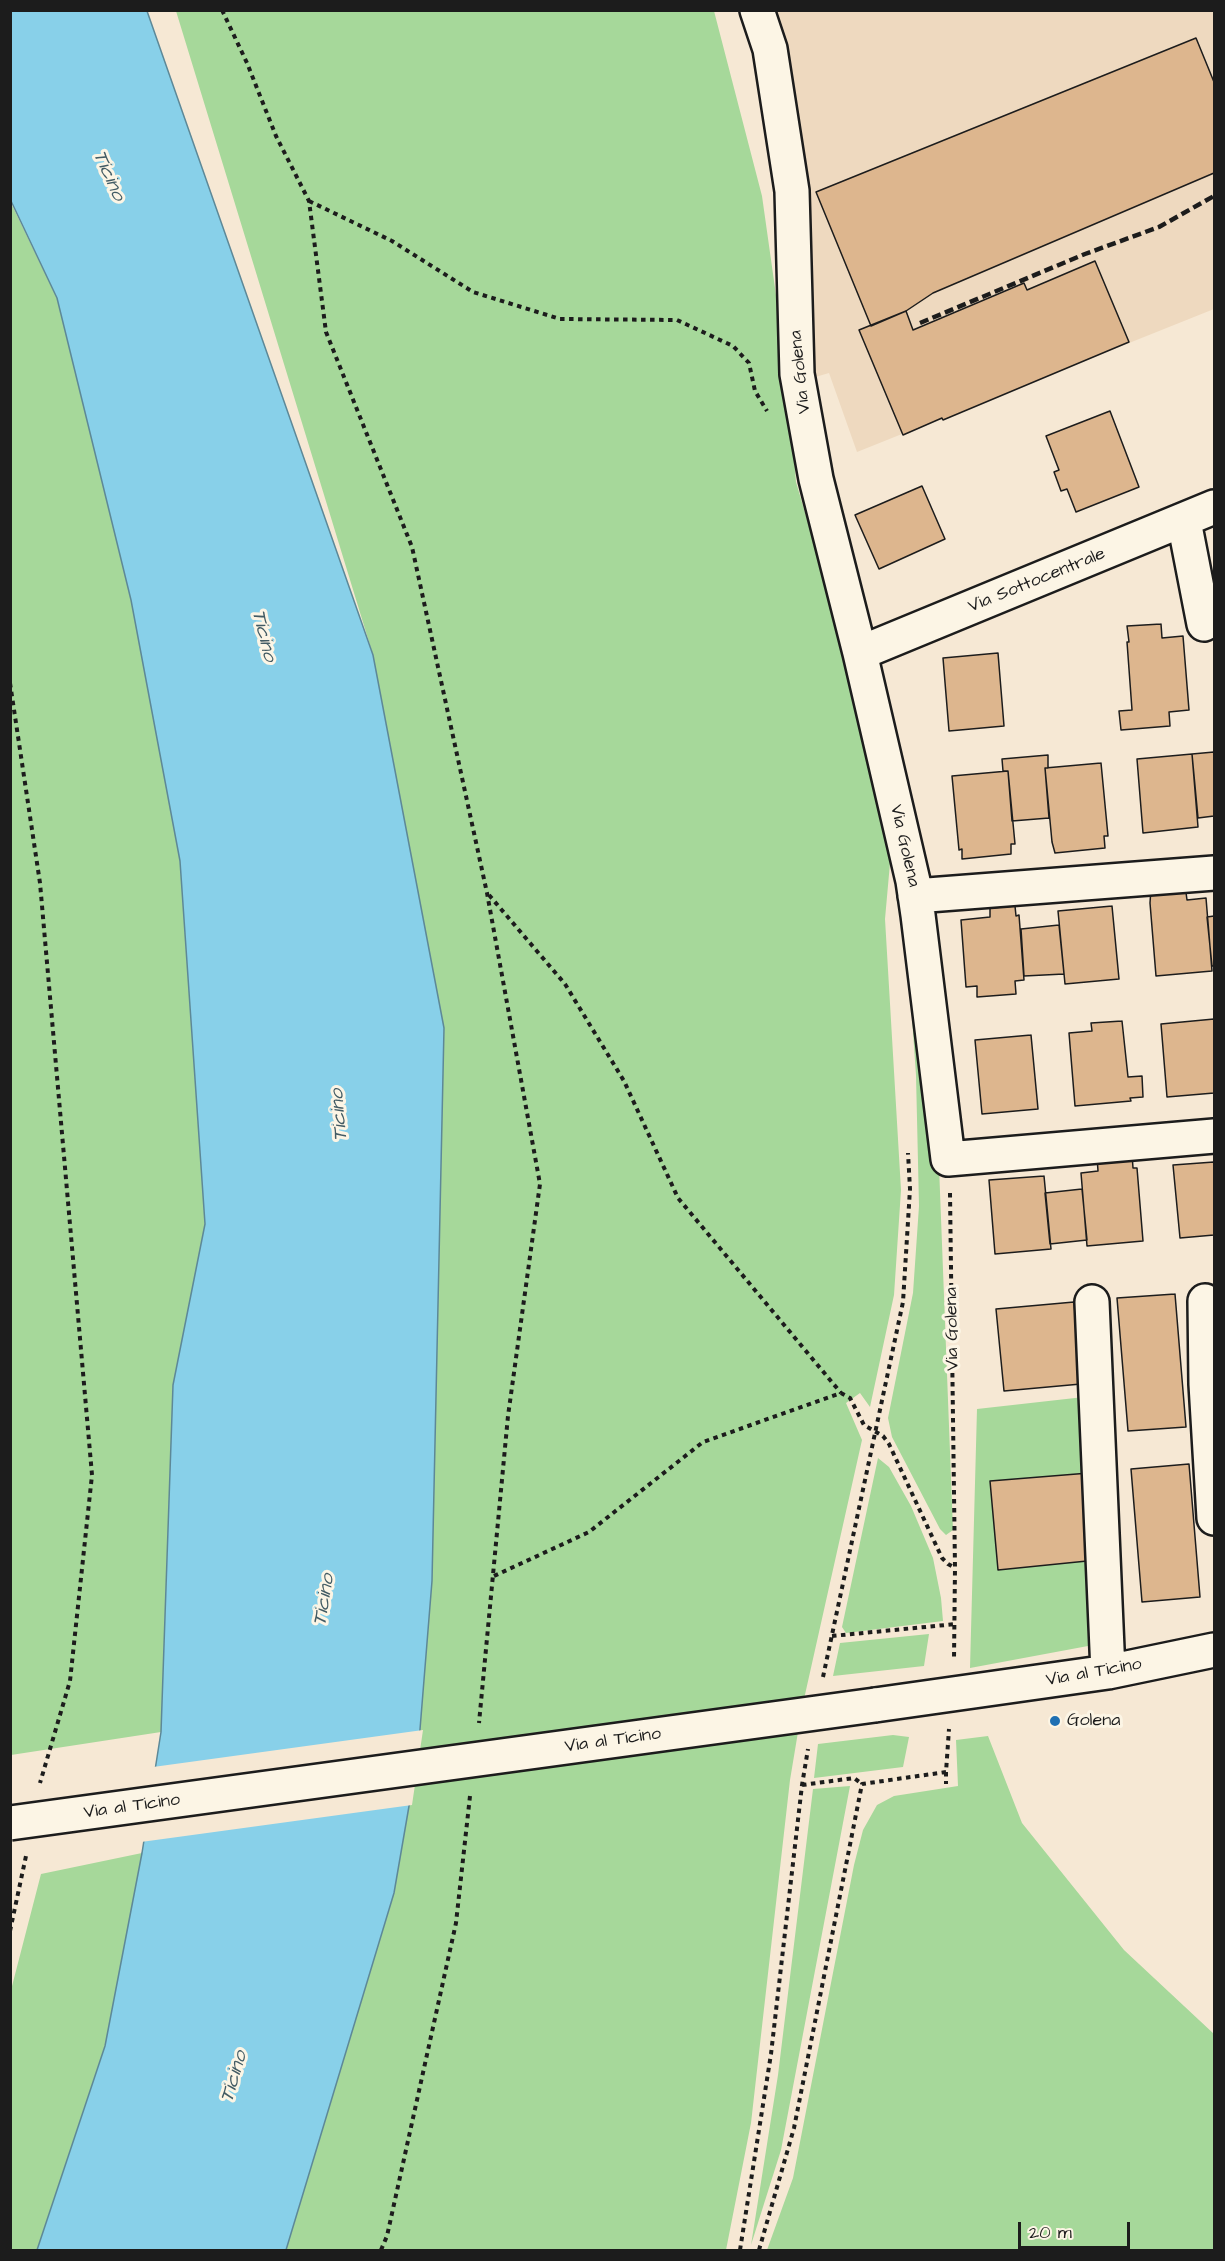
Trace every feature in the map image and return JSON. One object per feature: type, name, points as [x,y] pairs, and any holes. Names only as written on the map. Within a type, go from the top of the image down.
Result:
[{"type":"street","name":"Via Golena","points":[[757,10],[770,49],[792,191],[797,374],[816,480],[860,653],[915,896],[948,1159]]},
{"type":"street","name":"Via Sottocentrale","points":[[860,653],[1215,507]]},
{"type":"street","points":[[1184,521],[1204,624]]},
{"type":"street","points":[[915,896],[1215,873]]},
{"type":"street","points":[[948,1159],[1215,1136]]},
{"type":"street","points":[[1205,1300],[1215,1518]]},
{"type":"street","points":[[1092,1302],[1108,1672]]},
{"type":"street","name":"Via al Ticino","points":[[19,1836],[875,1705],[1108,1672],[1215,1650]]},
{"type":"path","points":[[222,10],[247,63],[276,136],[309,201],[326,332],[412,547],[487,893],[540,1184],[508,1416],[478,1727]]},
{"type":"path","points":[[309,201],[392,241],[473,292],[560,319],[677,320],[733,346],[749,363],[754,391],[760,403],[786,436],[809,441]]},
{"type":"path","points":[[10,683],[40,883],[92,1475],[70,1681],[42,1771],[38,1793]]},
{"type":"path","points":[[487,893],[570,994],[624,1081],[678,1198],[841,1393],[850,1398],[864,1425],[883,1436],[889,1443],[942,1558],[956,1568]]},
{"type":"path","points":[[822,1683],[903,1302],[910,1189],[908,1143]]},
{"type":"path","name":"Via Golena","points":[[946,1784],[956,1624],[952,1235],[948,1159]]},
{"type":"path","points":[[494,1576],[589,1532],[703,1442],[841,1393]]},
{"type":"path","points":[[832,1636],[956,1624]]},
{"type":"path","points":[[740,2250],[771,2054],[802,1785],[810,1740]]},
{"type":"path","points":[[802,1785],[854,1778],[861,1784],[946,1772]]},
{"type":"path","points":[[759,2250],[794,2127],[861,1784]]},
{"type":"path","points":[[381,2250],[387,2236],[456,1923],[472,1785]]},
{"type":"path","points":[[10,1931],[19,1836]]},
{"type":"shaded area","points":[[766,11],[1214,11],[1214,309],[857,452],[829,373],[805,380]]},
{"type":"green space","points":[[176,11],[714,11],[762,196],[787,373],[796,482],[841,635],[891,852],[885,919],[901,1190],[894,1295],[870,1407],[860,1393],[846,1403],[862,1440],[802,1708],[790,1780],[751,2123],[726,2250],[286,2250],[394,1893],[418,1754],[444,1028],[373,655]]},
{"type":"green space","points":[[10,201],[57,298],[131,600],[180,861],[205,1224],[173,1385],[161,1732],[11,1755]]},
{"type":"green space","points":[[905,917],[939,1166],[953,1530],[946,1535],[940,1529],[892,1437],[888,1418],[913,1293],[919,1206],[916,1075]]},
{"type":"green space","points":[[1084,1397],[1088,1646],[970,1668],[977,1409]]},
{"type":"green space","points":[[878,1458],[889,1467],[911,1506],[933,1558],[943,1621],[846,1633],[842,1627]]},
{"type":"green space","points":[[929,1634],[924,1666],[833,1676],[840,1643]]},
{"type":"green space","points":[[893,1735],[909,1737],[903,1767],[814,1778],[818,1744]]},
{"type":"green space","points":[[988,1736],[1022,1823],[1124,1950],[1214,2034],[1214,2250],[767,2250],[793,2178],[854,1865],[863,1830],[877,1805],[894,1796],[958,1786],[956,1740]]},
{"type":"green space","points":[[850,1786],[781,2150],[751,2245],[778,2075],[813,1789]]},
{"type":"green space","points":[[142,1853],[105,2046],[37,2250],[11,2250],[11,1990],[41,1874]]},
{"type":"water","name":"Ticino","points":[[11,11],[147,11],[373,655],[444,1028],[432,1581],[418,1754],[394,1893],[286,2250],[37,2250],[105,2046],[142,1853],[161,1732],[173,1385],[205,1224],[180,861],[131,600],[57,298],[11,201]]},
{"type":"pier","points":[[423,1730],[412,1805],[141,1842],[153,1767]]},
{"type":"building","points":[[1196,38],[1214,82],[1214,173],[933,293],[906,311],[871,326],[816,192]]},
{"type":"building","points":[[1095,261],[1129,342],[903,435],[859,330],[906,311],[913,330],[1024,283],[1027,290]]},
{"type":"building","points":[[1110,411],[1139,487],[1076,512],[1067,489],[1061,491],[1054,472],[1059,470],[1046,436]]},
{"type":"building","points":[[922,486],[945,539],[879,569],[855,515]]},
{"type":"building","points":[[1161,624],[1162,638],[1183,636],[1189,710],[1169,712],[1170,726],[1121,730],[1119,711],[1132,710],[1127,626]]},
{"type":"building","points":[[998,653],[1004,726],[949,731],[943,658]]},
{"type":"building","points":[[1214,752],[1214,816],[1198,818],[1192,754]]},
{"type":"building","points":[[1192,754],[1198,827],[1143,833],[1137,759]]},
{"type":"building","points":[[1048,755],[1048,768],[1045,768],[1049,818],[1012,821],[1008,771],[1003,771],[1002,759]]},
{"type":"building","points":[[1101,763],[1108,836],[1104,836],[1105,848],[1055,853],[1045,768]]},
{"type":"building","points":[[1008,771],[1015,844],[1011,844],[1011,854],[962,859],[962,849],[959,850],[952,776]]},
{"type":"building","points":[[1185,885],[1187,900],[1206,898],[1212,971],[1156,976],[1150,903],[1151,888]]},
{"type":"building","points":[[1015,906],[1016,916],[1019,915],[1024,980],[1015,981],[1016,994],[977,997],[977,986],[966,987],[961,920],[990,917],[990,908]]},
{"type":"building","points":[[1112,906],[1119,979],[1065,984],[1058,911]]},
{"type":"building","points":[[1214,916],[1214,966],[1212,966],[1207,917]]},
{"type":"building","points":[[1059,925],[1064,974],[1024,976],[1021,929]]},
{"type":"building","points":[[1214,1019],[1214,1093],[1167,1097],[1161,1024]]},
{"type":"building","points":[[1122,1021],[1128,1077],[1142,1076],[1143,1097],[1130,1098],[1131,1101],[1075,1106],[1069,1033],[1092,1031],[1091,1023]]},
{"type":"building","points":[[1031,1035],[1038,1109],[982,1114],[975,1040]]},
{"type":"building","points":[[1132,1154],[1133,1168],[1137,1168],[1143,1241],[1087,1246],[1081,1173],[1098,1171],[1097,1157]]},
{"type":"building","points":[[1214,1162],[1214,1235],[1180,1238],[1173,1165]]},
{"type":"building","points":[[1044,1176],[1051,1249],[995,1254],[989,1180]]},
{"type":"building","points":[[1082,1189],[1087,1240],[1050,1244],[1045,1193]]},
{"type":"building","points":[[1175,1294],[1186,1427],[1128,1431],[1117,1298]]},
{"type":"building","points":[[1074,1302],[1081,1384],[1004,1391],[996,1309]]},
{"type":"building","points":[[1189,1464],[1200,1597],[1142,1602],[1131,1469]]},
{"type":"building","points":[[1089,1473],[1097,1560],[998,1570],[990,1481]]},
{"type":"railway","points":[[920,323],[1085,254],[1159,227],[1214,196]]},
{"type":"place","name":"Golena","points":[[1055,1721]]}]
